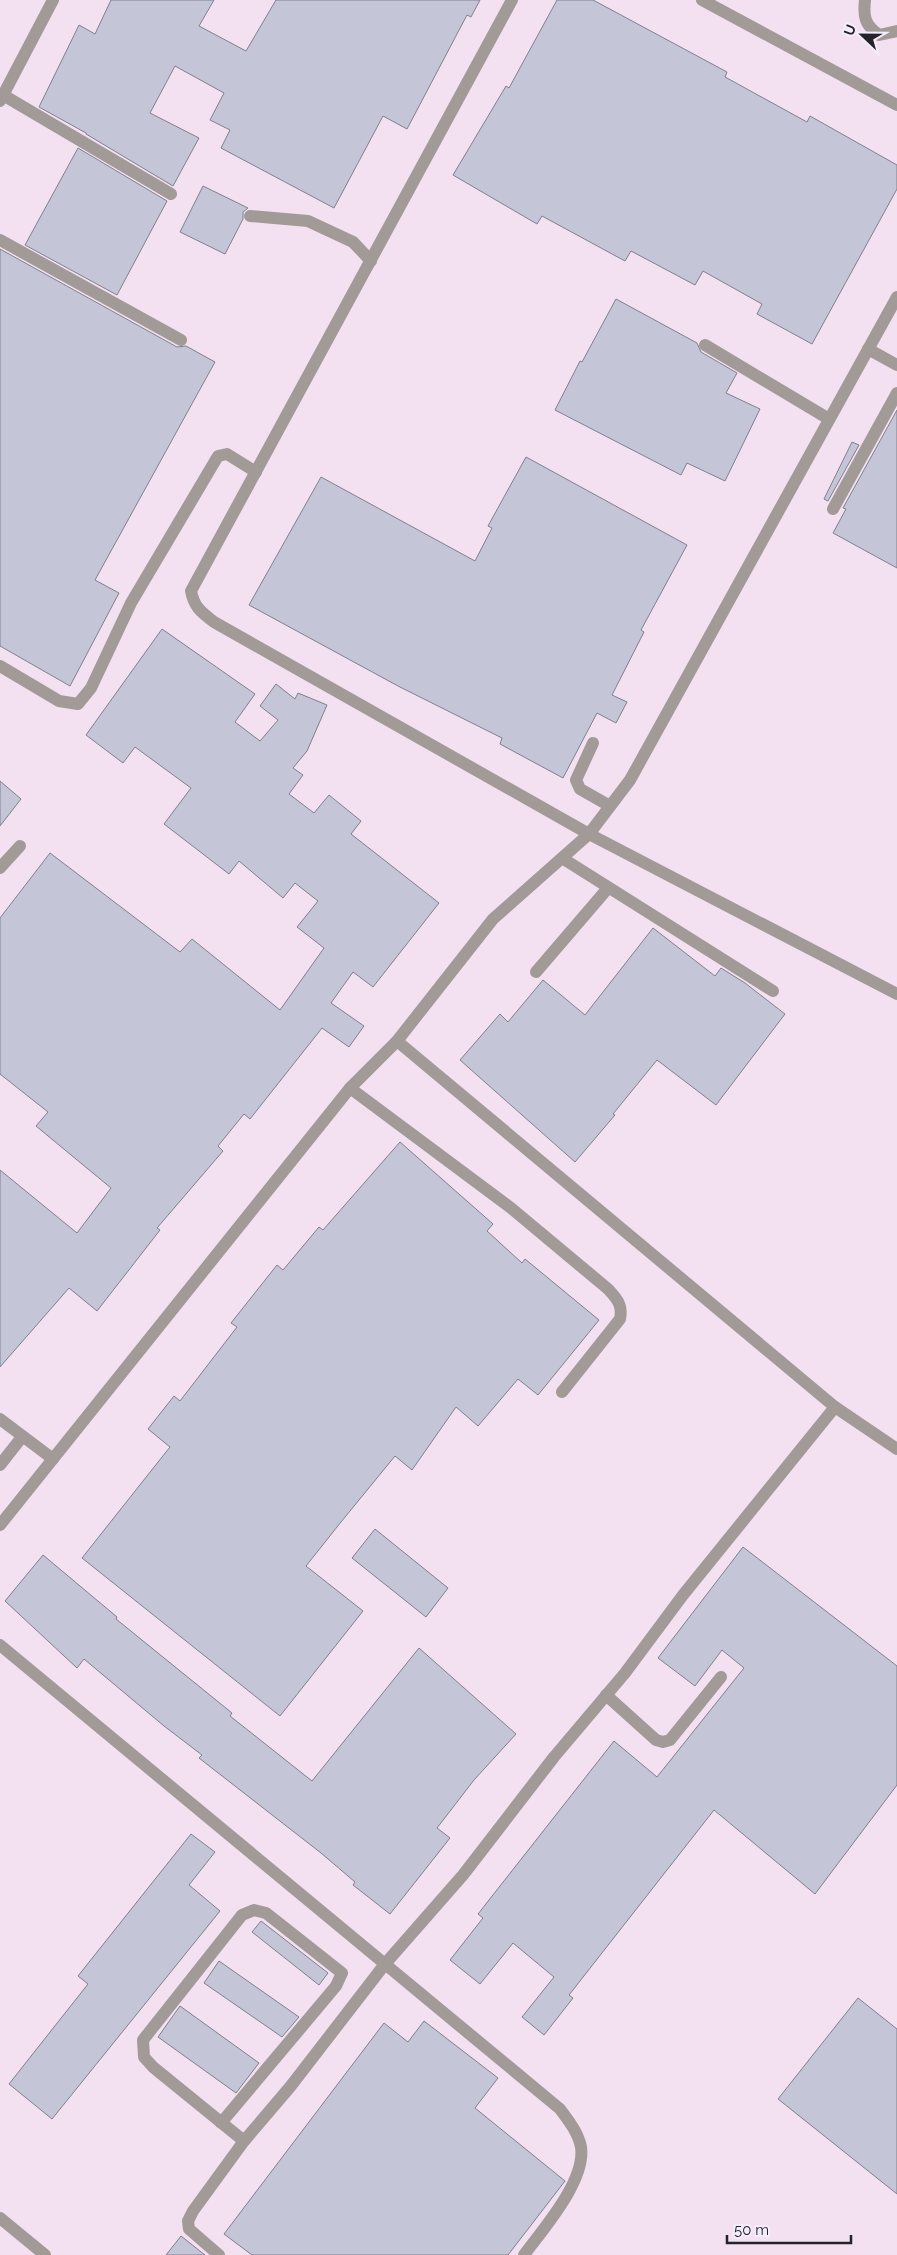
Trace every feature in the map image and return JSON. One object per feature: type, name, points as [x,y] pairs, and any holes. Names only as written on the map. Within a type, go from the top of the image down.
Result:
[{"type":"lane","points":[[53,0],[2,98],[171,194]]},
{"type":"lane","points":[[512,0],[191,591],[193,601],[198,610],[231,632],[589,834],[897,994]]},
{"type":"lane","points":[[702,0],[897,105]]},
{"type":"lane","points":[[866,0],[864,16],[870,28],[879,35],[897,31]]},
{"type":"lane","points":[[250,216],[308,221],[353,242],[371,262]]},
{"type":"lane","points":[[0,240],[180,340]]},
{"type":"lane","points":[[0,1524],[350,1088],[397,1041],[493,919],[589,834],[630,780],[897,297]]},
{"type":"lane","points":[[705,345],[829,419]]},
{"type":"lane","points":[[868,349],[897,364]]},
{"type":"lane","points":[[833,509],[897,393]]},
{"type":"lane","points":[[0,666],[59,701],[78,704],[91,688],[132,603],[218,456],[227,454],[256,472]]},
{"type":"lane","points":[[593,743],[576,780],[576,785],[610,806]]},
{"type":"lane","points":[[0,868],[20,846]]},
{"type":"lane","points":[[562,858],[773,991]]},
{"type":"lane","points":[[536,972],[608,888]]},
{"type":"lane","points":[[397,1041],[834,1407],[897,1449]]},
{"type":"lane","points":[[350,1088],[511,1208],[608,1288],[616,1298],[622,1308],[620,1319],[614,1330],[562,1392]]},
{"type":"lane","points":[[219,2255],[189,2230],[188,2220],[213,2181],[296,2079],[385,1964],[463,1875],[554,1757],[606,1696],[683,1595],[834,1407]]},
{"type":"lane","points":[[0,1419],[53,1459]]},
{"type":"lane","points":[[0,1465],[22,1437]]},
{"type":"lane","points":[[0,1644],[560,2109],[573,2127],[581,2147],[580,2164],[556,2212],[524,2255]]},
{"type":"lane","points":[[606,1696],[656,1740],[663,1742],[670,1740],[721,1677]]},
{"type":"lane","points":[[221,2123],[336,1986],[342,1973],[266,1913],[254,1910],[242,1915],[143,2040],[144,2057],[148,2062],[221,2123],[244,2141]]},
{"type":"lane","points":[[0,2218],[45,2255]]},
{"type":"shaded area","points":[[0,0],[897,0],[897,2255],[0,2255]]},
{"type":"building","points":[[111,0],[214,0],[199,26],[246,51],[276,0],[480,0],[471,17],[467,15],[407,129],[383,116],[334,208],[221,148],[230,130],[210,120],[224,93],[175,66],[150,113],[199,138],[173,186],[39,107],[79,25],[95,34]]},
{"type":"building","points":[[557,0],[593,0],[727,72],[725,77],[807,122],[810,116],[897,165],[897,189],[812,344],[757,314],[762,304],[703,271],[695,285],[631,251],[625,261],[542,216],[537,224],[453,175],[506,86],[509,88]]},
{"type":"building","points":[[78,148],[167,201],[117,295],[25,245]]},
{"type":"building","points":[[203,186],[248,208],[243,212],[243,219],[225,254],[180,232]]},
{"type":"building","points":[[0,249],[177,347],[186,346],[215,362],[95,580],[119,593],[70,686],[0,646]]},
{"type":"building","points":[[616,299],[697,343],[701,352],[737,373],[726,393],[760,409],[725,481],[687,463],[681,475],[555,410],[580,361],[582,362]]},
{"type":"building","points":[[897,410],[897,568],[833,533],[846,509],[843,508]]},
{"type":"building","points":[[852,442],[859,445],[828,501],[824,499]]},
{"type":"building","points":[[526,457],[687,545],[641,630],[644,632],[612,695],[627,702],[616,723],[597,713],[563,778],[500,744],[502,738],[398,686],[249,605],[321,477],[475,561],[492,528],[488,526]]},
{"type":"building","points":[[162,629],[255,694],[235,722],[260,741],[278,720],[260,706],[276,684],[295,699],[298,693],[327,705],[307,751],[293,768],[303,775],[289,794],[314,813],[329,795],[361,821],[351,834],[439,903],[373,987],[353,972],[331,1003],[364,1026],[349,1047],[322,1028],[250,1119],[244,1114],[218,1146],[223,1151],[157,1228],[160,1230],[97,1311],[69,1288],[0,1367],[0,1170],[77,1233],[111,1188],[36,1126],[48,1112],[0,1074],[0,918],[50,853],[180,952],[192,939],[280,1010],[324,948],[297,927],[318,901],[295,883],[283,898],[239,861],[229,874],[164,824],[191,788],[135,747],[123,763],[86,735]]},
{"type":"building","points":[[0,781],[21,799],[0,826]]},
{"type":"building","points":[[653,928],[715,976],[721,968],[745,983],[785,1014],[716,1105],[657,1060],[613,1114],[615,1115],[575,1162],[460,1060],[500,1014],[508,1022],[543,980],[585,1015]]},
{"type":"building","points":[[400,1142],[493,1224],[487,1231],[522,1263],[525,1259],[599,1320],[538,1395],[518,1379],[478,1426],[456,1407],[412,1470],[395,1456],[341,1522],[306,1566],[363,1611],[280,1716],[82,1558],[170,1447],[148,1429],[174,1396],[180,1401],[237,1327],[231,1323],[277,1265],[283,1270],[319,1227],[323,1230]]},
{"type":"building","points":[[375,1529],[448,1588],[426,1617],[352,1558]]},
{"type":"building","points":[[743,1547],[897,1666],[897,1785],[815,1894],[714,1810],[569,1995],[573,1998],[544,2035],[522,2017],[554,1977],[513,1943],[480,1984],[450,1960],[483,1918],[478,1914],[614,1741],[657,1777],[744,1668],[722,1650],[695,1686],[658,1658]]},
{"type":"building","points":[[43,1555],[117,1617],[116,1619],[232,1713],[230,1716],[312,1781],[419,1648],[516,1734],[474,1780],[437,1828],[450,1838],[390,1914],[353,1885],[355,1882],[321,1853],[199,1758],[202,1755],[84,1659],[77,1668],[5,1601]]},
{"type":"building","points":[[191,1834],[215,1852],[189,1885],[220,1911],[52,2119],[9,2084],[88,1984],[78,1976]]},
{"type":"building","points":[[261,1921],[328,1973],[319,1985],[252,1932]]},
{"type":"building","points":[[219,1961],[299,2017],[282,2037],[204,1983]]},
{"type":"building","points":[[858,1998],[897,2029],[897,2194],[778,2099]]},
{"type":"building","points":[[180,2006],[259,2063],[236,2093],[158,2037]]},
{"type":"building","points":[[424,2021],[498,2078],[475,2108],[565,2181],[508,2255],[252,2255],[224,2234],[384,2023],[408,2042]]},
{"type":"building","points":[[181,2236],[205,2255],[166,2255]]}]
